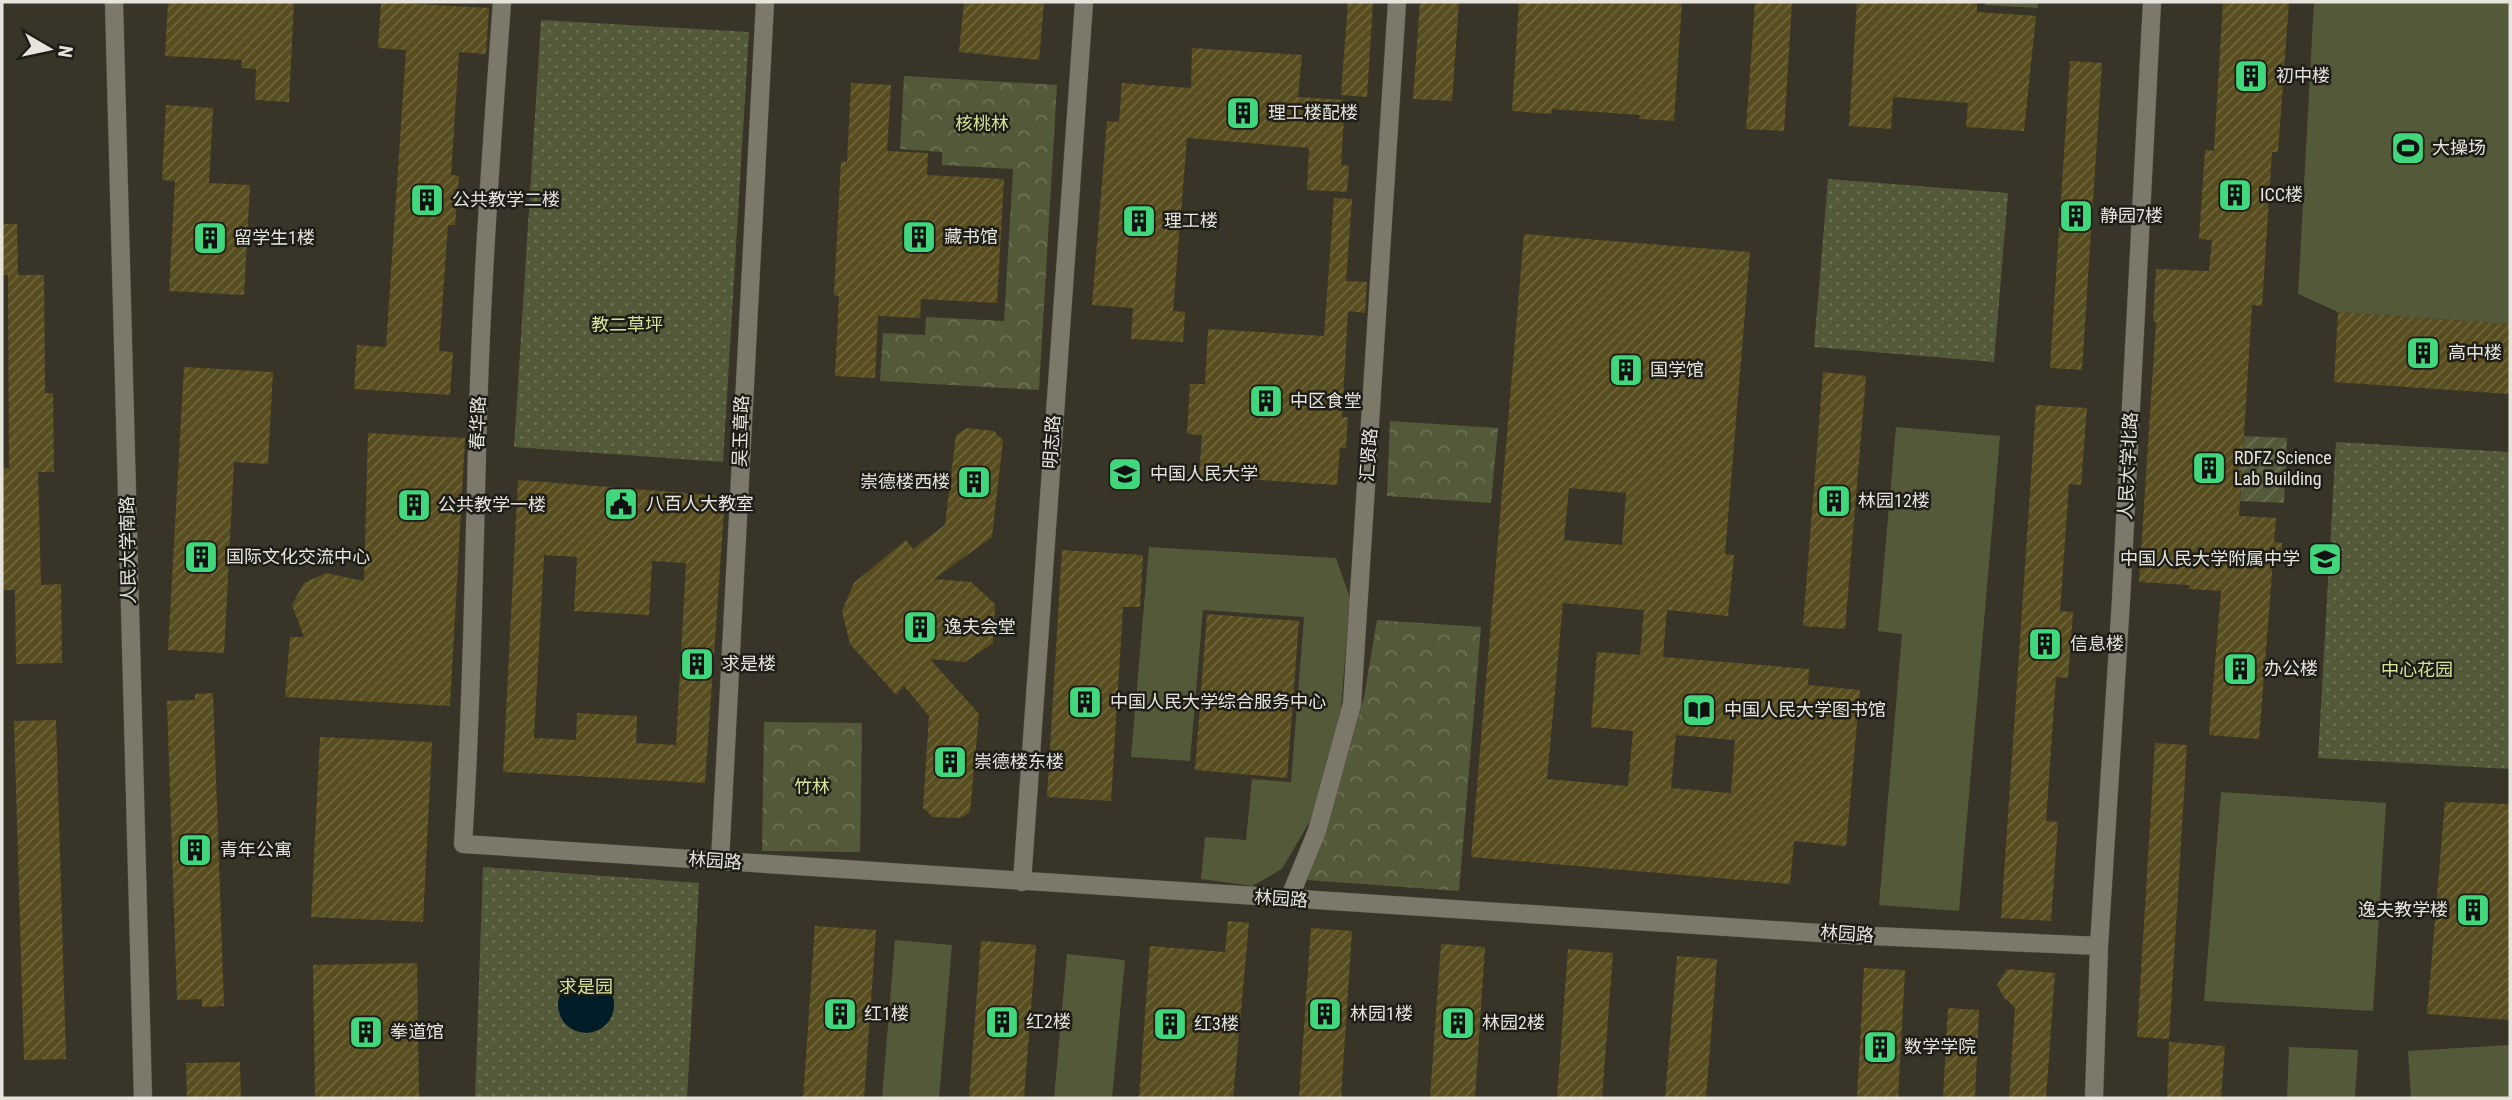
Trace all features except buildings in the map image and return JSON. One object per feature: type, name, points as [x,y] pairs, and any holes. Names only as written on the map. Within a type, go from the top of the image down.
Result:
[{"type":"street","name":"人民大学南路","points":[[114,2],[142,1098]]},
{"type":"street","name":"春华路","points":[[463,844],[470,725],[484,295],[502,2]]},
{"type":"street","name":"吴玉章路","points":[[720,861],[765,2]]},
{"type":"street","name":"明志路","points":[[1022,882],[1084,2]]},
{"type":"street","name":"汇贤路","points":[[1289,899],[1317,831],[1352,704],[1397,2]]},
{"type":"street","name":"人民大学北路","points":[[2094,1098],[2099,946],[2122,600],[2152,2]]},
{"type":"street","name":"林园路","points":[[463,844],[1972,942],[2099,946]]},
{"type":"green space","points":[[1985,2],[2038,2],[2038,8],[1985,5]]},
{"type":"green space","name":"大操场","points":[[2314,2],[2510,2],[2510,324],[2338,312],[2298,294]]},
{"type":"green space","name":"教二草坪","points":[[541,20],[749,32],[723,462],[514,447]]},
{"type":"green space","name":"核桃林","points":[[904,76],[1057,85],[1039,390],[880,381],[883,333],[925,335],[926,317],[1004,321],[1013,169],[942,165],[942,152],[900,149]]},
{"type":"green space","points":[[1828,179],[2008,193],[1994,362],[1814,347]]},
{"type":"green space","points":[[1390,421],[1498,428],[1491,503],[1387,496]]},
{"type":"green space","points":[[1896,427],[2000,436],[1959,911],[1879,905],[1902,634],[1878,631]]},
{"type":"green space","points":[[2244,436],[2287,438],[2284,503],[2240,501]]},
{"type":"green space","name":"中心花园","points":[[2336,442],[2510,452],[2510,769],[2318,758]]},
{"type":"green space","points":[[1149,547],[1336,558],[1350,598],[1341,708],[1317,809],[1282,869],[1252,886],[1201,879],[1205,837],[1246,840],[1252,779],[1291,782],[1304,617],[1203,610],[1190,761],[1131,757]]},
{"type":"green space","points":[[1377,620],[1481,627],[1459,891],[1307,880],[1364,697]]},
{"type":"green space","name":"竹林","points":[[764,722],[862,723],[860,852],[762,851]]},
{"type":"green space","points":[[2221,792],[2386,803],[2373,1011],[2204,1001]]},
{"type":"green space","name":"求是园","points":[[483,867],[699,883],[687,1098],[475,1098]]},
{"type":"green space","points":[[895,940],[952,945],[939,1098],[882,1098]]},
{"type":"green space","points":[[1067,954],[1125,960],[1112,1098],[1054,1098]]},
{"type":"green space","points":[[2510,1045],[2510,1098],[2411,1098],[2408,1051]]},
{"type":"green space","points":[[2289,1047],[2358,1050],[2355,1098],[2287,1098]]},
{"type":"water","points":[[586,977],[597,979],[606,985],[612,994],[612,1016],[606,1025],[597,1031],[586,1033],[575,1031],[566,1025],[560,1016],[558,1005],[560,994],[566,985],[575,979]]},
{"type":"place","name":"初中楼","points":[[2251,76]]},
{"type":"place","name":"理工楼配楼","points":[[1243,113]]},
{"type":"place","name":"大操场","points":[[2408,148]]},
{"type":"place","name":"ICC楼","points":[[2235,195]]},
{"type":"place","name":"公共教学二楼","points":[[427,200]]},
{"type":"place","name":"静园7楼","points":[[2076,216]]},
{"type":"place","name":"理工楼","points":[[1139,221]]},
{"type":"place","name":"藏书馆","points":[[919,237]]},
{"type":"place","name":"留学生1楼","points":[[210,238]]},
{"type":"place","name":"高中楼","points":[[2423,353]]},
{"type":"place","name":"国学馆","points":[[1626,370]]},
{"type":"place","name":"中区食堂","points":[[1266,401]]},
{"type":"place","name":"RDFZ Science Lab Building","points":[[2209,468]]},
{"type":"place","name":"中国人民大学","points":[[1125,474]]},
{"type":"place","name":"崇德楼西楼","points":[[974,482]]},
{"type":"place","name":"林园12楼","points":[[1834,501]]},
{"type":"place","name":"八百人大教室","points":[[621,504]]},
{"type":"place","name":"公共教学一楼","points":[[414,505]]},
{"type":"place","name":"国际文化交流中心","points":[[201,557]]},
{"type":"place","name":"中国人民大学附属中学","points":[[2325,559]]},
{"type":"place","name":"逸夫会堂","points":[[920,627]]},
{"type":"place","name":"信息楼","points":[[2045,644]]},
{"type":"place","name":"求是楼","points":[[697,664]]},
{"type":"place","name":"办公楼","points":[[2240,669]]},
{"type":"place","name":"中国人民大学综合服务中心","points":[[1085,702]]},
{"type":"place","name":"中国人民大学图书馆","points":[[1699,710]]},
{"type":"place","name":"崇德楼东楼","points":[[950,762]]},
{"type":"place","name":"青年公寓","points":[[195,850]]},
{"type":"place","name":"逸夫教学楼","points":[[2473,910]]},
{"type":"place","name":"红1楼","points":[[840,1014]]},
{"type":"place","name":"林园1楼","points":[[1325,1014]]},
{"type":"place","name":"红2楼","points":[[1002,1022]]},
{"type":"place","name":"林园2楼","points":[[1458,1023]]},
{"type":"place","name":"红3楼","points":[[1170,1024]]},
{"type":"place","name":"拳道馆","points":[[366,1032]]},
{"type":"place","name":"数学学院","points":[[1880,1047]]}]
